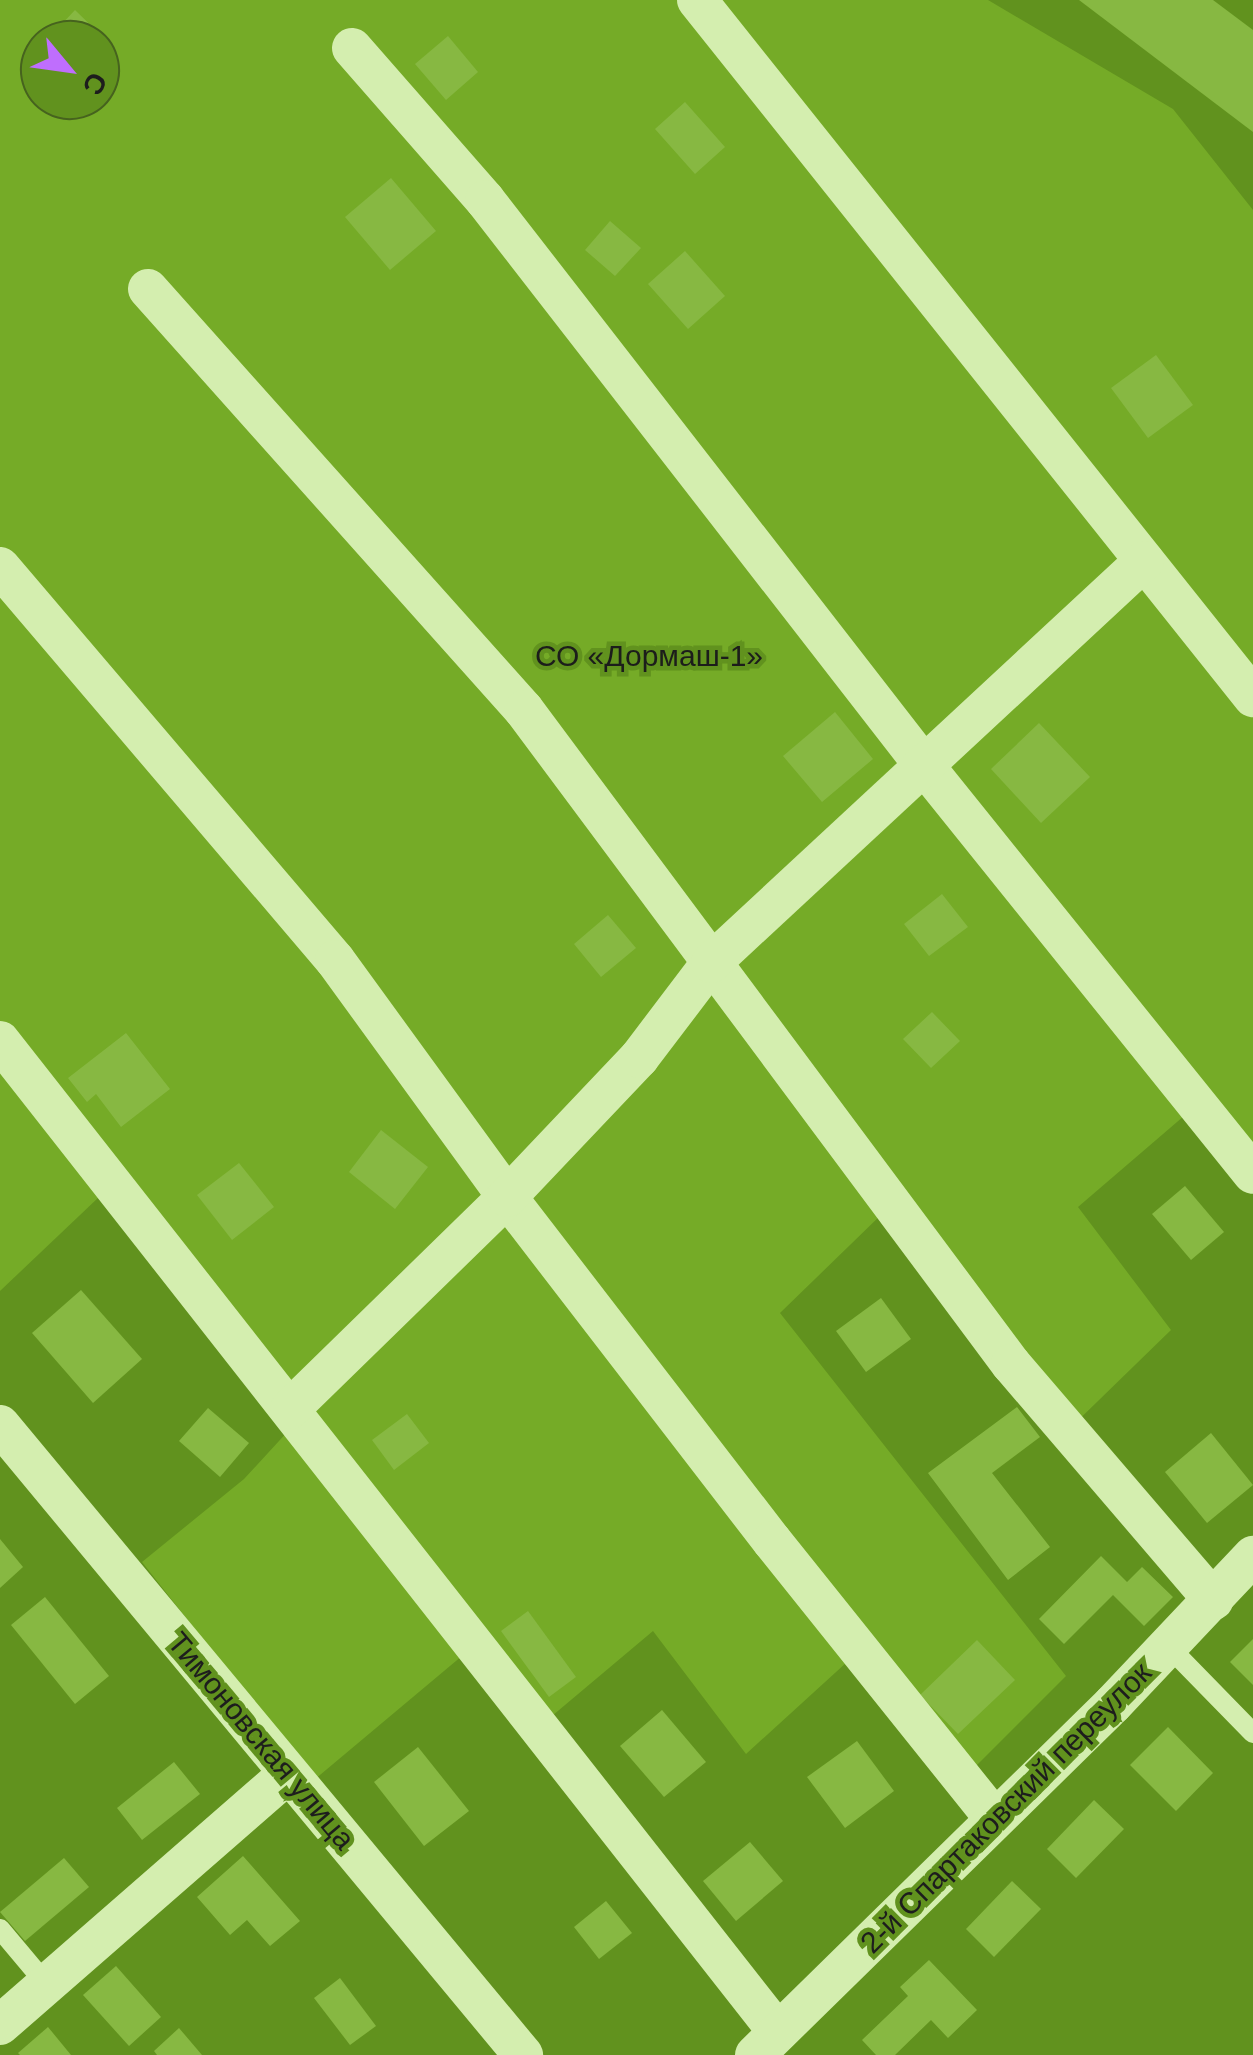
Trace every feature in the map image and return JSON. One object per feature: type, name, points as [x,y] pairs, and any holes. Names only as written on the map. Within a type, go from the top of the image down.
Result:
[{"type":"street","points":[[697,0],[1253,697]]},
{"type":"street","points":[[352,48],[486,200],[923,764],[1253,1174]]},
{"type":"street","points":[[148,289],[524,710],[1011,1364],[1213,1600]]},
{"type":"street","points":[[290,1409],[507,1197],[638,1058],[711,963],[1144,561]]},
{"type":"street","points":[[0,566],[335,960],[507,1197],[996,1820]]},
{"type":"street","points":[[0,1040],[479,1656],[766,2044]]},
{"type":"street","name":"Тимоновская улица","points":[[0,1426],[524,2055]]},
{"type":"street","name":"2-й Спартаковский переулок","points":[[766,2044],[1169,1647],[1253,1556]]},
{"type":"street","points":[[0,2025],[288,1774]]},
{"type":"lane","points":[[1169,1647],[1253,1733]]},
{"type":"lane","points":[[0,1929],[47,1985]]},
{"type":"green space","name":"СО «Дормаш-1»","points":[[0,0],[988,0],[1173,109],[1253,210],[1253,1188],[1191,1110],[1078,1207],[1171,1330],[1061,1437],[884,1212],[780,1313],[1066,1676],[951,1791],[847,1662],[746,1754],[653,1631],[546,1721],[481,1640],[314,1780],[142,1562],[244,1479],[290,1429],[99,1197],[0,1291]]},
{"type":"building","points":[[1079,0],[1213,0],[1253,30],[1253,132]]},
{"type":"building","points":[[75,10],[85,20],[66,20]]},
{"type":"building","points":[[448,36],[478,72],[446,100],[415,64]]},
{"type":"building","points":[[685,102],[725,147],[695,174],[655,129]]},
{"type":"building","points":[[391,178],[436,231],[390,270],[345,217]]},
{"type":"building","points":[[610,221],[641,248],[615,276],[585,250]]},
{"type":"building","points":[[685,251],[725,296],[688,329],[648,284]]},
{"type":"building","points":[[1156,355],[1193,405],[1148,438],[1111,388]]},
{"type":"building","points":[[835,712],[873,759],[822,802],[783,756]]},
{"type":"building","points":[[1039,723],[1090,777],[1041,823],[991,769]]},
{"type":"building","points":[[942,894],[968,927],[929,956],[904,924]]},
{"type":"building","points":[[608,915],[636,948],[601,977],[574,944]]},
{"type":"building","points":[[932,1012],[960,1041],[931,1068],[903,1039]]},
{"type":"building","points":[[126,1033],[170,1089],[121,1127],[96,1094],[87,1102],[68,1078]]},
{"type":"building","points":[[381,1130],[428,1167],[395,1209],[349,1172]]},
{"type":"building","points":[[239,1163],[274,1207],[232,1240],[197,1195]]},
{"type":"building","points":[[1185,1186],[1224,1232],[1191,1260],[1152,1214]]},
{"type":"building","points":[[81,1290],[142,1359],[93,1403],[32,1333]]},
{"type":"building","points":[[881,1298],[911,1339],[866,1372],[836,1331]]},
{"type":"building","points":[[1017,1407],[1040,1437],[992,1473],[1050,1547],[1008,1580],[928,1473]]},
{"type":"building","points":[[208,1408],[249,1443],[220,1477],[179,1441]]},
{"type":"building","points":[[407,1414],[429,1443],[394,1470],[372,1440]]},
{"type":"building","points":[[1211,1433],[1253,1485],[1207,1523],[1165,1472]]},
{"type":"building","points":[[0,1539],[23,1567],[0,1588]]},
{"type":"building","points":[[1101,1556],[1127,1582],[1142,1567],[1173,1597],[1144,1626],[1113,1595],[1064,1644],[1039,1619]]},
{"type":"building","points":[[45,1597],[109,1676],[75,1704],[11,1625]]},
{"type":"building","points":[[528,1611],[576,1677],[549,1697],[501,1631]]},
{"type":"building","points":[[1253,1639],[1253,1685],[1230,1662]]},
{"type":"building","points":[[977,1640],[1015,1680],[958,1734],[920,1695]]},
{"type":"building","points":[[662,1710],[706,1762],[664,1797],[620,1746]]},
{"type":"building","points":[[1168,1727],[1213,1773],[1176,1811],[1130,1765]]},
{"type":"building","points":[[857,1741],[894,1791],[845,1828],[807,1777]]},
{"type":"building","points":[[418,1747],[469,1811],[424,1846],[374,1782]]},
{"type":"building","points":[[174,1762],[200,1794],[142,1840],[117,1808]]},
{"type":"building","points":[[1094,1800],[1124,1829],[1076,1878],[1047,1849]]},
{"type":"building","points":[[750,1842],[783,1881],[736,1921],[703,1881]]},
{"type":"building","points":[[243,1856],[300,1921],[270,1946],[247,1920],[230,1935],[197,1897]]},
{"type":"building","points":[[64,1858],[89,1887],[25,1941],[0,1912]]},
{"type":"building","points":[[1012,1881],[1041,1909],[994,1957],[966,1929]]},
{"type":"building","points":[[606,1901],[632,1933],[599,1959],[574,1927]]},
{"type":"building","points":[[929,1960],[977,2010],[948,2038],[931,2020],[895,2055],[876,2055],[862,2040],[908,1996],[900,1987]]},
{"type":"building","points":[[116,1966],[161,2017],[129,2046],[83,1995]]},
{"type":"building","points":[[340,1978],[376,2026],[350,2045],[314,1998]]},
{"type":"building","points":[[48,2027],[71,2055],[18,2053]]},
{"type":"building","points":[[179,2028],[202,2055],[157,2055],[154,2051]]}]
